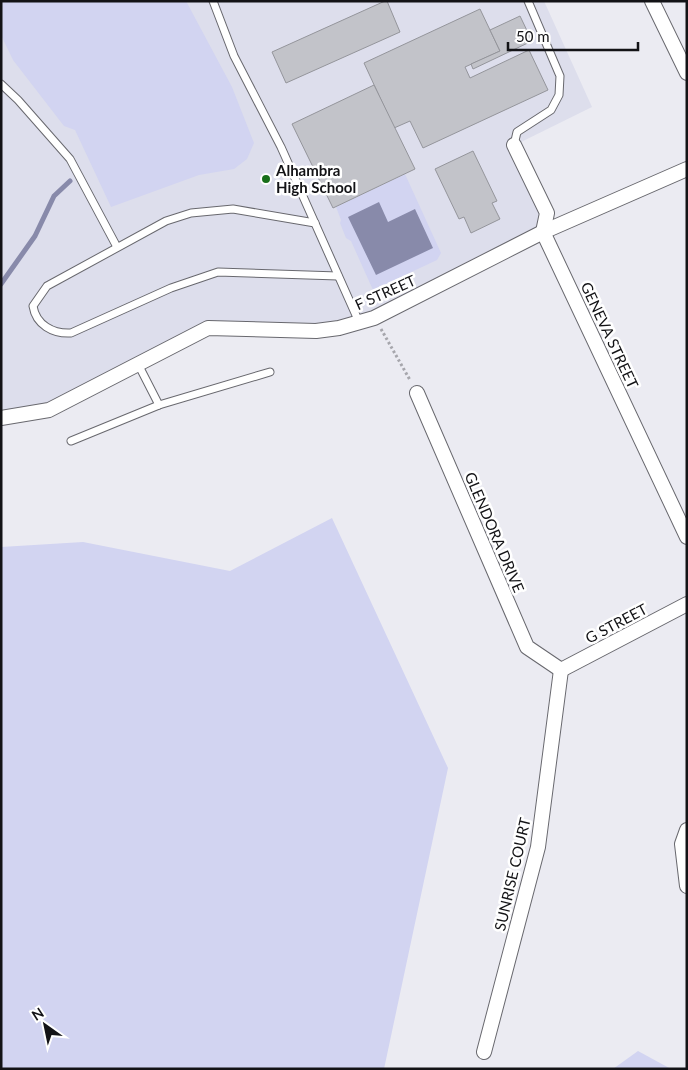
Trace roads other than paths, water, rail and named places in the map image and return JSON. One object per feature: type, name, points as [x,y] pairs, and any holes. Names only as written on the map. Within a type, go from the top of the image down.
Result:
[{"type":"street","points":[[652,1],[687,72]]},
{"type":"street","name":"GENEVA STREET","points":[[514,145],[547,213],[544,232],[687,537]]},
{"type":"street","name":"F STREET","points":[[1,418],[49,410],[208,328],[316,331],[374,318],[544,232],[687,169]]},
{"type":"street","name":"GLENDORA DRIVE","points":[[417,393],[527,647],[561,670]]},
{"type":"street","name":"G STREET","points":[[561,670],[687,604]]},
{"type":"street","name":"SUNRISE COURT","points":[[484,1052],[538,847],[561,670]]},
{"type":"street","points":[[687,830],[682,844],[687,886]]},
{"type":"lane","points":[[213,1],[234,56],[281,147],[359,322]]},
{"type":"lane","points":[[514,145],[517,132],[552,110],[559,95],[560,76],[528,1]]},
{"type":"lane","points":[[1,84],[18,100],[70,159],[118,247]]},
{"type":"lane","points":[[315,223],[234,209],[191,212],[166,221],[47,286],[33,306],[34,314],[40,323],[58,334],[71,333],[171,288],[218,272],[338,276]]},
{"type":"lane","points":[[138,364],[159,405]]},
{"type":"lane","points":[[71,441],[159,405],[270,372]]},
{"type":"waterway","points":[[1,284],[35,236],[54,196],[70,181]]},
{"type":"place","name":"Alhambra High School","points":[[266,179]]}]
